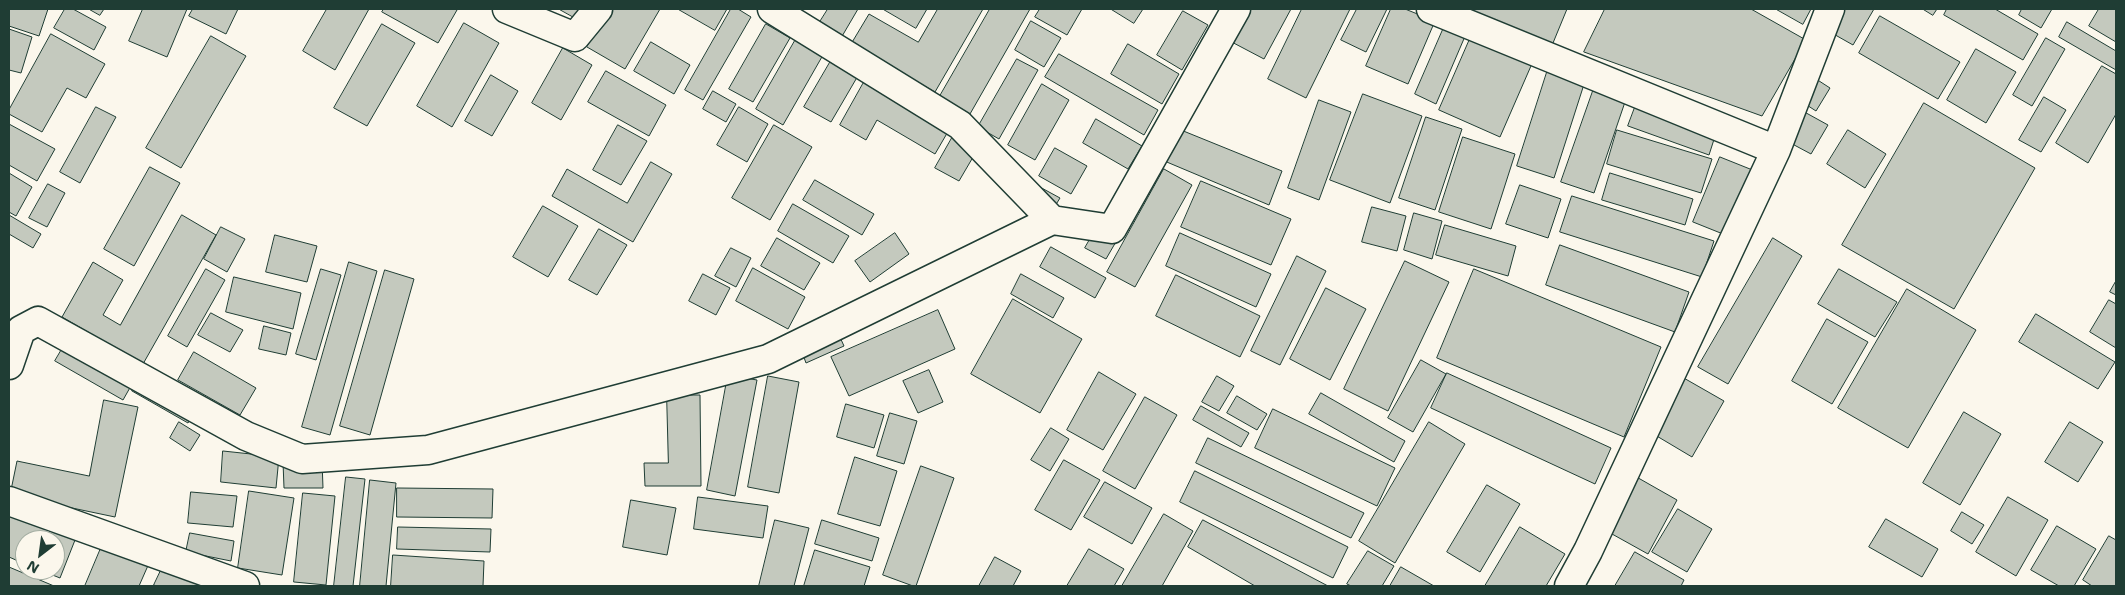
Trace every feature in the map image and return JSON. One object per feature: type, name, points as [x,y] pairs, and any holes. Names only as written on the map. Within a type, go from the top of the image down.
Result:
[{"type":"street","points":[[507,9],[575,36],[598,9]]},
{"type":"street","points":[[772,9],[960,126],[1052,220]]},
{"type":"street","points":[[9,365],[21,330],[38,321],[246,436],[302,459],[428,450],[768,359],[1052,220],[1112,229],[1236,9]]},
{"type":"street","points":[[1431,9],[1776,150]]},
{"type":"street","points":[[1568,586],[1588,551],[1776,150],[1830,9]]},
{"type":"street","points":[[9,501],[245,586]]},
{"type":"building","points":[[9,9],[48,9],[39,36],[9,26]]},
{"type":"building","points":[[65,9],[73,9],[106,27],[94,50],[54,28]]},
{"type":"building","points":[[89,9],[104,9],[100,15]]},
{"type":"building","points":[[143,9],[187,9],[167,57],[129,41]]},
{"type":"building","points":[[193,9],[238,9],[226,34],[189,16]]},
{"type":"building","points":[[327,9],[369,9],[335,70],[303,51]]},
{"type":"building","points":[[384,9],[457,10],[438,43],[382,12]]},
{"type":"building","points":[[559,9],[585,9],[579,20]]},
{"type":"building","points":[[609,9],[660,9],[625,69],[587,47]]},
{"type":"building","points":[[678,9],[727,9],[715,30]]},
{"type":"building","points":[[731,9],[738,9],[751,17],[703,100],[685,90]]},
{"type":"building","points":[[828,9],[858,9],[841,38],[818,25]]},
{"type":"building","points":[[883,9],[927,9],[916,28]]},
{"type":"building","points":[[938,9],[983,9],[935,92],[851,44],[869,14],[918,42]]},
{"type":"building","points":[[990,9],[1030,9],[966,121],[936,103]]},
{"type":"building","points":[[1040,9],[1082,9],[1067,35],[1035,17]]},
{"type":"building","points":[[1111,9],[1143,9],[1134,23]]},
{"type":"building","points":[[1243,9],[1291,9],[1264,59],[1226,39]]},
{"type":"building","points":[[1302,9],[1350,9],[1306,98],[1268,79]]},
{"type":"building","points":[[1357,9],[1387,9],[1366,52],[1341,40]]},
{"type":"building","points":[[1391,9],[1405,9],[1435,21],[1408,84],[1366,66]]},
{"type":"building","points":[[1466,9],[1567,9],[1553,43]]},
{"type":"building","points":[[1605,9],[1751,9],[1806,40],[1762,116],[1584,52]]},
{"type":"building","points":[[1776,9],[1811,9],[1803,24]]},
{"type":"building","points":[[1844,9],[1874,9],[1853,45],[1830,32]]},
{"type":"building","points":[[1923,9],[1937,9],[1933,15]]},
{"type":"building","points":[[1947,9],[1995,9],[2038,34],[2023,60],[1944,15]]},
{"type":"building","points":[[2022,9],[2052,9],[2041,28],[2019,15]]},
{"type":"building","points":[[2099,9],[2116,9],[2116,42],[2089,26]]},
{"type":"building","points":[[1183,11],[1208,25],[1182,70],[1157,55]]},
{"type":"building","points":[[1880,16],[1960,62],[1938,99],[1859,53]]},
{"type":"building","points":[[1031,21],[1061,38],[1044,67],[1015,50]]},
{"type":"building","points":[[2067,22],[2116,51],[2116,70],[2059,37]]},
{"type":"building","points":[[464,23],[499,43],[452,127],[417,106]]},
{"type":"building","points":[[382,24],[415,43],[367,126],[334,108]]},
{"type":"building","points":[[766,24],[790,38],[753,102],[729,89]]},
{"type":"building","points":[[1445,25],[1466,34],[1436,104],[1415,94]]},
{"type":"building","points":[[9,29],[32,37],[21,73],[9,70]]},
{"type":"building","points":[[1473,32],[1534,59],[1500,137],[1439,110]]},
{"type":"building","points":[[51,34],[105,64],[86,98],[67,88],[42,132],[9,114],[9,110]]},
{"type":"building","points":[[211,36],[246,56],[181,168],[146,148]]},
{"type":"building","points":[[2046,38],[2065,49],[2032,106],[2013,95]]},
{"type":"building","points":[[796,39],[823,55],[783,125],[756,109]]},
{"type":"building","points":[[651,42],[690,65],[674,94],[634,71]]},
{"type":"building","points":[[1128,44],[1179,74],[1162,104],[1111,74]]},
{"type":"building","points":[[563,48],[592,65],[561,120],[532,103]]},
{"type":"building","points":[[1976,49],[2016,72],[1986,123],[1947,100]]},
{"type":"building","points":[[1059,54],[1158,110],[1144,135],[1045,77]]},
{"type":"building","points":[[832,59],[859,74],[831,122],[804,107]]},
{"type":"building","points":[[1017,59],[1038,70],[999,139],[978,127]]},
{"type":"building","points":[[1549,66],[1586,78],[1554,178],[1517,166]]},
{"type":"building","points":[[2102,66],[2116,74],[2116,114],[2088,163],[2056,143]]},
{"type":"building","points":[[606,71],[666,105],[649,136],[588,102]]},
{"type":"building","points":[[491,75],[518,91],[492,136],[465,121]]},
{"type":"building","points":[[868,75],[953,123],[935,154],[877,120],[866,140],[840,125]]},
{"type":"building","points":[[1813,77],[1830,88],[1816,111],[1799,100]]},
{"type":"building","points":[[1042,84],[1069,100],[1035,160],[1008,145]]},
{"type":"building","points":[[713,91],[736,104],[726,122],[703,109]]},
{"type":"building","points":[[1593,91],[1625,102],[1594,193],[1561,182]]},
{"type":"building","points":[[1363,94],[1422,116],[1390,203],[1330,180]]},
{"type":"building","points":[[2044,97],[2066,110],[2041,152],[2019,140]]},
{"type":"building","points":[[1319,100],[1351,112],[1319,200],[1288,188]]},
{"type":"building","points":[[1637,102],[1717,130],[1709,155],[1628,126]]},
{"type":"building","points":[[1924,103],[2035,168],[1954,309],[1842,245]]},
{"type":"building","points":[[96,107],[116,117],[80,183],[60,172]]},
{"type":"building","points":[[739,107],[768,124],[747,162],[717,145]]},
{"type":"building","points":[[1799,109],[1828,125],[1811,154],[1783,139]]},
{"type":"building","points":[[1426,117],[1462,129],[1435,210],[1399,198]]},
{"type":"building","points":[[1096,119],[1142,146],[1128,169],[1083,143]]},
{"type":"building","points":[[9,124],[55,149],[37,181],[9,165]]},
{"type":"building","points":[[618,125],[647,141],[621,185],[593,170]]},
{"type":"building","points":[[774,125],[812,147],[770,220],[732,198]]},
{"type":"building","points":[[1176,128],[1282,171],[1269,205],[1162,160]]},
{"type":"building","points":[[1617,130],[1712,159],[1701,193],[1607,164]]},
{"type":"building","points":[[1848,130],[1886,154],[1865,188],[1827,164]]},
{"type":"building","points":[[1463,137],[1515,154],[1491,229],[1439,212]]},
{"type":"building","points":[[952,138],[976,152],[959,181],[935,168]]},
{"type":"building","points":[[1055,148],[1087,166],[1071,194],[1039,176]]},
{"type":"building","points":[[1720,157],[1755,171],[1728,236],[1693,222]]},
{"type":"building","points":[[651,162],[672,174],[633,242],[552,196],[567,169],[627,203]]},
{"type":"building","points":[[150,167],[180,183],[134,266],[104,249]]},
{"type":"building","points":[[1164,169],[1192,185],[1135,287],[1107,272]]},
{"type":"building","points":[[9,173],[32,187],[16,216],[9,212]]},
{"type":"building","points":[[1610,173],[1693,199],[1685,225],[1602,200]]},
{"type":"building","points":[[815,180],[874,214],[862,235],[803,200]]},
{"type":"building","points":[[1027,180],[1060,198],[1052,211]]},
{"type":"building","points":[[1201,181],[1291,219],[1271,265],[1181,227]]},
{"type":"building","points":[[48,184],[65,193],[47,227],[29,218]]},
{"type":"building","points":[[1520,185],[1561,199],[1548,238],[1506,224]]},
{"type":"building","points":[[1572,196],[1714,241],[1702,277],[1560,232]]},
{"type":"building","points":[[793,204],[849,236],[833,263],[778,231]]},
{"type":"building","points":[[543,206],[578,226],[548,277],[513,257]]},
{"type":"building","points":[[1372,207],[1406,216],[1397,251],[1362,242]]},
{"type":"building","points":[[1414,213],[1442,221],[1432,259],[1404,250]]},
{"type":"building","points":[[9,215],[41,234],[33,248],[9,234]]},
{"type":"building","points":[[182,215],[216,235],[143,364],[62,317],[93,262],[123,280],[103,315],[120,325]]},
{"type":"building","points":[[1445,225],[1516,246],[1508,276],[1436,255]]},
{"type":"building","points":[[221,227],[245,239],[227,272],[204,259]]},
{"type":"building","points":[[599,229],[627,245],[597,295],[569,280]]},
{"type":"building","points":[[1096,229],[1117,240],[1106,259],[1085,248]]},
{"type":"building","points":[[895,233],[909,254],[870,282],[855,261]]},
{"type":"building","points":[[1180,233],[1271,274],[1256,307],[1166,266]]},
{"type":"building","points":[[275,235],[317,246],[307,282],[266,272]]},
{"type":"building","points":[[777,238],[820,263],[804,290],[761,266]]},
{"type":"building","points":[[1773,238],[1802,256],[1728,384],[1698,367]]},
{"type":"building","points":[[1560,245],[1689,292],[1675,332],[1546,285]]},
{"type":"building","points":[[1051,247],[1106,278],[1095,298],[1040,267]]},
{"type":"building","points":[[731,248],[751,258],[736,287],[715,276]]},
{"type":"building","points":[[1297,256],[1326,271],[1280,365],[1251,351]]},
{"type":"building","points":[[1405,261],[1449,282],[1388,411],[1344,389]]},
{"type":"building","points":[[349,262],[377,271],[330,435],[302,427]]},
{"type":"building","points":[[753,268],[805,297],[788,329],[736,301]]},
{"type":"building","points":[[206,269],[225,280],[187,347],[168,336]]},
{"type":"building","points":[[321,269],[341,275],[316,360],[296,354]]},
{"type":"building","points":[[1474,269],[1661,347],[1624,437],[1437,358]]},
{"type":"building","points":[[1839,269],[1897,302],[1875,337],[1818,304]]},
{"type":"building","points":[[385,270],[414,279],[370,435],[340,426]]},
{"type":"building","points":[[703,274],[730,288],[716,315],[689,301]]},
{"type":"building","points":[[1021,274],[1064,298],[1053,318],[1011,294]]},
{"type":"building","points":[[1176,275],[1260,316],[1240,357],[1156,316]]},
{"type":"building","points":[[234,277],[301,293],[293,329],[226,312]]},
{"type":"building","points":[[2116,281],[2116,295],[2110,292]]},
{"type":"building","points":[[1326,288],[1366,309],[1330,380],[1290,359]]},
{"type":"building","points":[[1907,289],[1976,330],[1908,448],[1838,408]]},
{"type":"building","points":[[1013,299],[1082,339],[1040,413],[971,374]]},
{"type":"building","points":[[2109,300],[2116,304],[2116,348],[2090,332]]},
{"type":"building","points":[[938,310],[955,349],[849,396],[831,357]]},
{"type":"building","points":[[211,313],[243,330],[230,352],[198,335]]},
{"type":"building","points":[[2036,314],[2115,362],[2098,389],[2019,342]]},
{"type":"building","points":[[1827,319],[1868,342],[1832,404],[1792,381]]},
{"type":"building","points":[[264,326],[291,333],[286,355],[259,349]]},
{"type":"building","points":[[839,335],[844,346],[806,363],[802,352]]},
{"type":"building","points":[[68,339],[136,377],[123,400],[55,361]]},
{"type":"building","points":[[194,352],[256,388],[240,415],[178,380]]},
{"type":"building","points":[[1421,360],[1446,374],[1413,432],[1388,418]]},
{"type":"building","points":[[929,370],[943,402],[918,413],[903,381]]},
{"type":"building","points":[[1099,372],[1136,394],[1103,450],[1067,430]]},
{"type":"building","points":[[1447,373],[1611,448],[1595,484],[1431,408]]},
{"type":"building","points":[[728,375],[757,380],[735,496],[707,490]]},
{"type":"building","points":[[768,376],[799,382],[779,493],[748,487]]},
{"type":"building","points":[[1217,376],[1234,386],[1219,411],[1202,402]]},
{"type":"building","points":[[1682,377],[1724,401],[1692,457],[1650,432]]},
{"type":"building","points":[[139,379],[195,411],[188,423],[132,391]]},
{"type":"building","points":[[1321,393],[1405,441],[1394,462],[1309,414]]},
{"type":"building","points":[[667,395],[700,395],[701,486],[645,486],[644,463],[668,463]]},
{"type":"building","points":[[1237,396],[1267,414],[1257,430],[1227,413]]},
{"type":"building","points":[[1145,397],[1177,415],[1135,489],[1103,471]]},
{"type":"building","points":[[104,400],[138,407],[115,517],[10,495],[17,461],[89,476]]},
{"type":"building","points":[[846,404],[884,415],[874,448],[837,437]]},
{"type":"building","points":[[1201,406],[1249,433],[1241,447],[1193,420]]},
{"type":"building","points":[[1273,409],[1395,468],[1377,506],[1255,448]]},
{"type":"building","points":[[1964,412],[2001,434],[1960,505],[1923,483]]},
{"type":"building","points":[[890,413],[917,421],[904,464],[877,456]]},
{"type":"building","points":[[179,422],[200,435],[190,451],[170,438]]},
{"type":"building","points":[[1429,422],[1465,444],[1395,563],[1359,541]]},
{"type":"building","points":[[2070,422],[2103,442],[2078,482],[2045,462]]},
{"type":"building","points":[[1051,428],[1069,439],[1050,471],[1031,460]]},
{"type":"building","points":[[1208,438],[1364,513],[1351,538],[1196,463]]},
{"type":"building","points":[[223,451],[279,457],[276,488],[221,482]]},
{"type":"building","points":[[855,457],[897,471],[880,526],[838,514]]},
{"type":"building","points":[[1064,460],[1100,480],[1071,530],[1035,510]]},
{"type":"building","points":[[322,461],[323,488],[284,488],[283,462]]},
{"type":"building","points":[[921,466],[954,478],[916,586],[913,586],[883,575]]},
{"type":"building","points":[[1195,471],[1348,547],[1333,578],[1180,502]]},
{"type":"building","points":[[1633,475],[1677,500],[1648,554],[1603,529]]},
{"type":"building","points":[[346,477],[365,479],[353,586],[334,586]]},
{"type":"building","points":[[370,480],[396,483],[386,586],[360,586]]},
{"type":"building","points":[[1105,482],[1152,508],[1132,544],[1084,517]]},
{"type":"building","points":[[1487,485],[1520,504],[1480,572],[1447,552]]},
{"type":"building","points":[[397,488],[493,489],[492,518],[397,517]]},
{"type":"building","points":[[249,491],[294,498],[282,575],[238,568]]},
{"type":"building","points":[[191,492],[237,496],[233,527],[188,523]]},
{"type":"building","points":[[303,493],[335,496],[326,585],[294,582]]},
{"type":"building","points":[[698,497],[768,506],[763,538],[694,529]]},
{"type":"building","points":[[2008,497],[2048,520],[2016,576],[1976,552]]},
{"type":"building","points":[[631,500],[676,508],[667,555],[623,547]]},
{"type":"building","points":[[9,507],[65,530],[15,530],[15,560],[9,557]]},
{"type":"building","points":[[1678,509],[1712,529],[1687,572],[1652,552]]},
{"type":"building","points":[[1962,512],[1984,525],[1972,544],[1951,531]]},
{"type":"building","points":[[1164,514],[1193,531],[1162,586],[1122,586]]},
{"type":"building","points":[[1886,519],[1938,549],[1922,577],[1869,547]]},
{"type":"building","points":[[775,520],[809,528],[794,586],[759,586]]},
{"type":"building","points":[[822,520],[879,538],[872,561],[815,544]]},
{"type":"building","points":[[1203,520],[1328,586],[1255,586],[1188,547]]},
{"type":"building","points":[[2057,526],[2096,549],[2074,586],[2059,586],[2031,570]]},
{"type":"building","points":[[398,527],[491,529],[490,552],[397,549]]},
{"type":"building","points":[[1520,527],[1565,554],[1546,586],[1485,586]]},
{"type":"building","points":[[65,530],[77,535],[65,565]]},
{"type":"building","points":[[190,533],[234,541],[231,561],[186,552]]},
{"type":"building","points":[[2109,536],[2116,540],[2116,586],[2092,586],[2083,580]]},
{"type":"building","points":[[104,541],[150,561],[139,586],[85,586]]},
{"type":"building","points":[[1089,549],[1124,569],[1114,586],[1067,586]]},
{"type":"building","points":[[815,550],[870,567],[864,586],[804,586]]},
{"type":"building","points":[[1368,551],[1394,566],[1382,586],[1351,586],[1347,584]]},
{"type":"building","points":[[1635,552],[1684,580],[1681,586],[1615,586]]},
{"type":"building","points":[[393,555],[484,561],[483,586],[391,586]]},
{"type":"building","points":[[995,557],[1021,571],[1013,586],[979,586]]},
{"type":"building","points":[[164,564],[201,583],[199,586],[154,585]]},
{"type":"building","points":[[9,567],[15,570],[15,580],[40,580],[54,586],[9,586]]},
{"type":"building","points":[[1401,567],[1434,586],[1390,586]]}]
